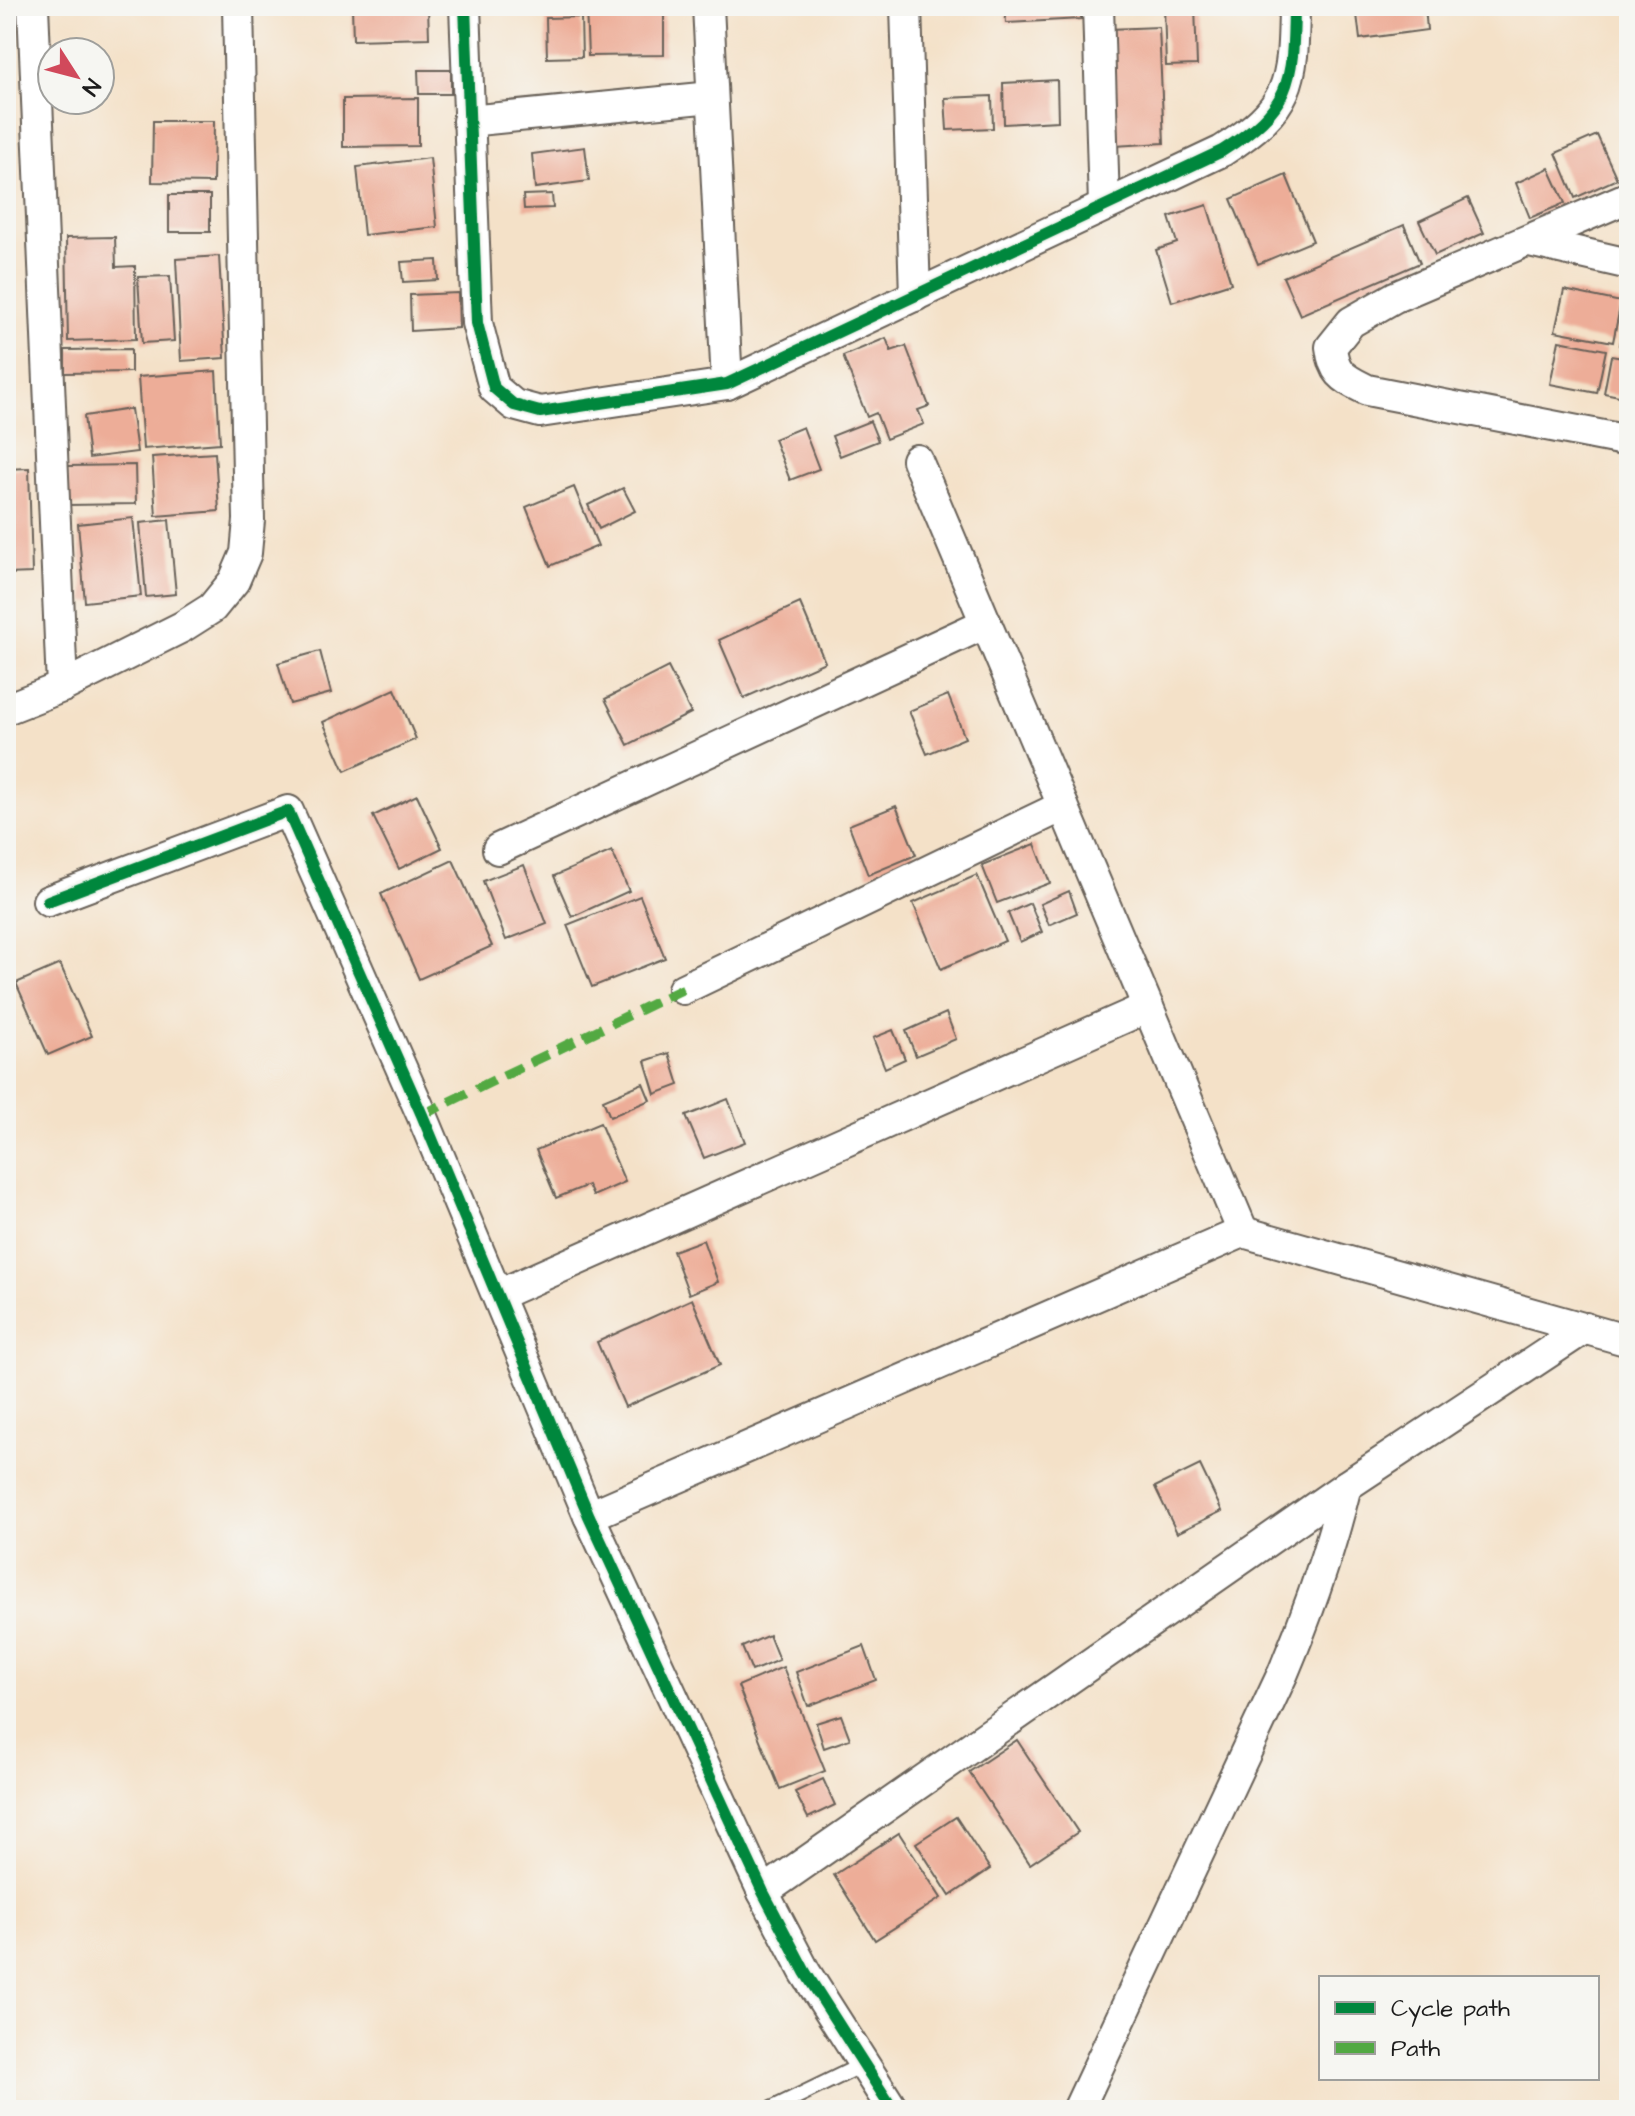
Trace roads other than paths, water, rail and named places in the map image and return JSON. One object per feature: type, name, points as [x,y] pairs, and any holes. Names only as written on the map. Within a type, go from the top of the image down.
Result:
[{"type":"street","points":[[33,6],[62,687]]},
{"type":"street","points":[[6,709],[62,687],[182,627],[212,608],[234,581],[246,553],[249,504],[238,6]]},
{"type":"street","points":[[465,6],[477,323],[494,388],[514,405],[540,412],[727,384],[1222,151],[1253,131],[1274,110],[1289,82],[1294,6]]},
{"type":"street","points":[[708,6],[727,384]]},
{"type":"street","points":[[906,6],[915,296]]},
{"type":"street","points":[[1098,6],[1104,206]]},
{"type":"street","points":[[468,121],[712,97]]},
{"type":"street","points":[[1629,197],[1395,297],[1351,322],[1331,347],[1333,365],[1344,378],[1367,390],[1629,441]]},
{"type":"street","points":[[1529,241],[1629,264]]},
{"type":"street","points":[[917,460],[1243,1232]]},
{"type":"street","points":[[498,849],[986,623]]},
{"type":"street","points":[[683,989],[1063,806]]},
{"type":"street","points":[[48,901],[288,811],[422,1115],[589,1516],[763,1892],[805,1972],[893,2110]]},
{"type":"street","points":[[498,1295],[1148,1007]]},
{"type":"street","points":[[589,1516],[1243,1232],[1629,1341]]},
{"type":"street","points":[[763,1892],[1346,1486],[1585,1328]]},
{"type":"street","points":[[1078,2110],[1283,1673],[1332,1546],[1346,1486]]},
{"type":"lane","points":[[769,2110],[862,2065]]}]
